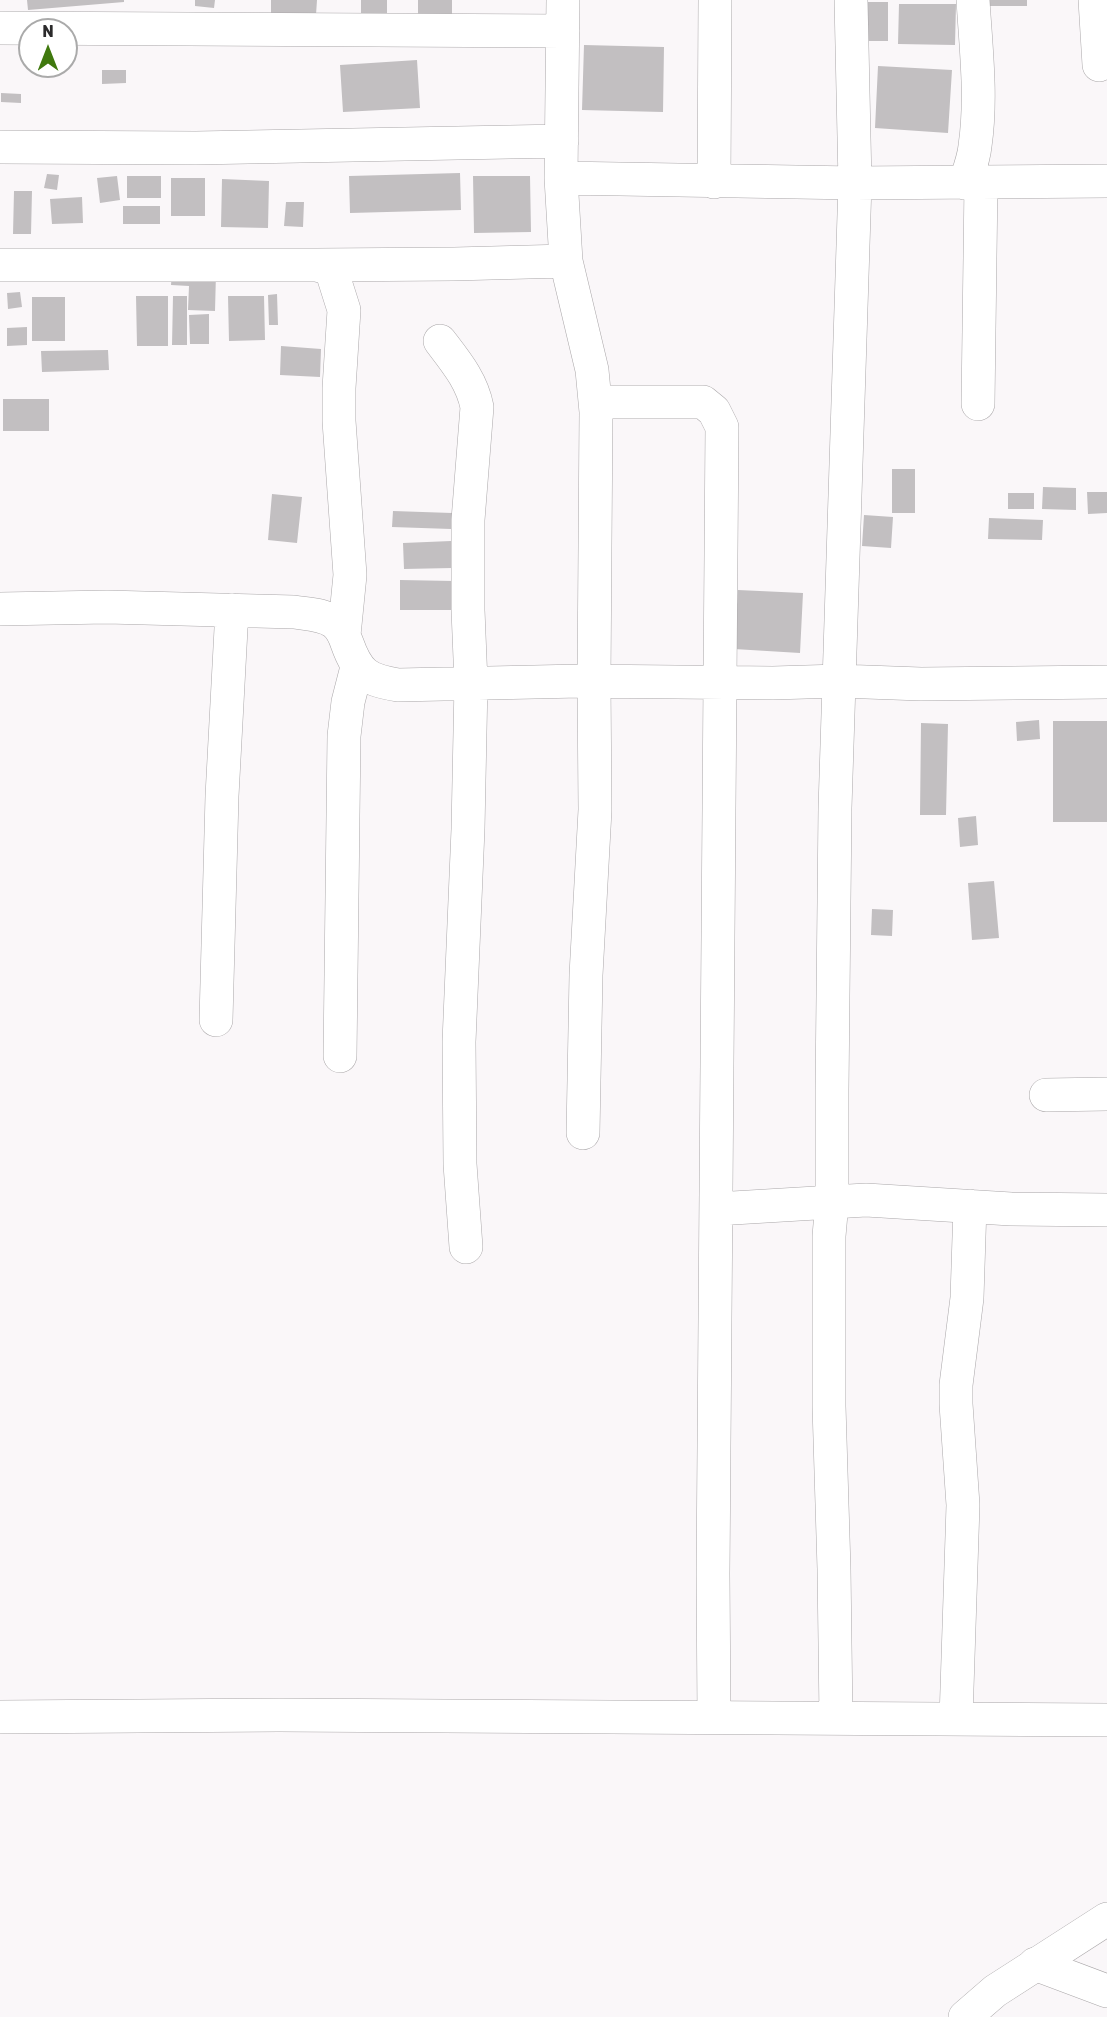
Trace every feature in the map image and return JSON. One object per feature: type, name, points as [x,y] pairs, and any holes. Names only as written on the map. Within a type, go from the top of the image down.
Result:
[{"type":"street","points":[[714,182],[716,0]]},
{"type":"street","points":[[836,1717],[829,1406],[829,1236],[832,1202],[831,1090],[835,819],[855,183],[851,0]]},
{"type":"street","points":[[973,0],[978,61],[978,125],[973,183],[978,404]]},
{"type":"street","points":[[1095,0],[1100,65]]},
{"type":"street","points":[[0,28],[563,15],[561,178],[566,261],[592,370],[595,402],[595,810],[586,975],[583,1133]]},
{"type":"street","points":[[0,147],[196,148],[562,141]]},
{"type":"street","points":[[561,178],[855,183],[1107,181]]},
{"type":"street","points":[[0,265],[317,265],[566,261]]},
{"type":"street","points":[[317,265],[328,268],[332,272],[344,310],[339,410],[350,576],[344,635]]},
{"type":"street","points":[[440,341],[467,378],[474,392],[477,407],[468,520],[471,683],[468,829],[459,1042],[459,1152],[466,1247]]},
{"type":"street","points":[[595,402],[703,402],[714,411],[722,427],[717,889],[714,1717]]},
{"type":"street","points":[[0,609],[107,607],[294,612],[319,616],[335,623],[344,635],[357,667],[368,678],[398,685],[594,681],[773,683],[839,681],[921,684],[1107,682]]},
{"type":"street","points":[[216,1020],[222,796],[232,610]]},
{"type":"street","points":[[340,1056],[344,736],[348,702],[357,667]]},
{"type":"street","points":[[1046,1095],[1107,1094]]},
{"type":"street","points":[[716,1209],[889,1201],[1011,1209],[1107,1210]]},
{"type":"street","points":[[956,1719],[963,1505],[956,1385],[967,1298],[970,1206]]},
{"type":"street","points":[[0,1717],[279,1715],[1107,1720]]},
{"type":"street","points":[[965,2017],[995,1991],[1107,1919]]},
{"type":"street","points":[[1035,1964],[1107,1991]]},
{"type":"building","points":[[27,0],[124,0],[124,2],[28,10]]},
{"type":"building","points":[[195,0],[215,0],[214,8],[195,6]]},
{"type":"building","points":[[271,0],[317,0],[316,15],[271,13]]},
{"type":"building","points":[[361,0],[387,0],[387,24],[361,24]]},
{"type":"building","points":[[418,0],[452,0],[452,19],[418,19]]},
{"type":"building","points":[[984,0],[1027,0],[1027,6],[984,6]]},
{"type":"building","points":[[862,2],[888,2],[888,41],[862,41]]},
{"type":"building","points":[[899,4],[956,4],[955,45],[898,44]]},
{"type":"building","points":[[584,45],[664,47],[663,112],[582,110]]},
{"type":"building","points":[[417,60],[420,108],[343,112],[340,65]]},
{"type":"building","points":[[878,66],[952,70],[948,133],[875,128]]},
{"type":"building","points":[[102,70],[126,70],[126,83],[102,84]]},
{"type":"building","points":[[1,93],[21,94],[21,103],[1,102]]},
{"type":"building","points":[[460,173],[461,210],[350,213],[349,176]]},
{"type":"building","points":[[47,174],[59,175],[57,190],[44,188]]},
{"type":"building","points":[[117,176],[120,200],[100,203],[97,178]]},
{"type":"building","points":[[127,176],[161,176],[161,198],[127,198]]},
{"type":"building","points":[[473,176],[530,176],[531,232],[474,233]]},
{"type":"building","points":[[171,178],[205,178],[205,216],[171,216]]},
{"type":"building","points":[[222,179],[269,181],[268,228],[221,227]]},
{"type":"building","points":[[14,191],[32,191],[31,234],[13,234]]},
{"type":"building","points":[[82,197],[83,223],[52,224],[50,199]]},
{"type":"building","points":[[286,202],[304,202],[303,227],[284,226]]},
{"type":"building","points":[[123,206],[160,206],[160,224],[123,224]]},
{"type":"building","points":[[172,271],[216,273],[215,311],[188,310],[189,286],[171,285]]},
{"type":"building","points":[[20,292],[22,307],[8,309],[7,293]]},
{"type":"building","points":[[277,294],[278,325],[269,325],[268,295]]},
{"type":"building","points":[[136,296],[168,296],[168,346],[137,346]]},
{"type":"building","points":[[173,296],[187,296],[187,345],[172,345]]},
{"type":"building","points":[[228,296],[264,296],[265,340],[229,341]]},
{"type":"building","points":[[32,297],[65,297],[65,341],[32,341]]},
{"type":"building","points":[[209,314],[209,344],[190,344],[189,315]]},
{"type":"building","points":[[27,327],[27,345],[7,346],[7,328]]},
{"type":"building","points":[[281,346],[321,349],[320,377],[280,375]]},
{"type":"building","points":[[108,350],[109,370],[42,372],[41,351]]},
{"type":"building","points":[[3,399],[49,399],[49,431],[3,431]]},
{"type":"building","points":[[892,469],[915,469],[915,513],[892,513]]},
{"type":"building","points":[[1043,487],[1076,488],[1076,510],[1042,509]]},
{"type":"building","points":[[1087,492],[1107,492],[1107,513],[1088,514]]},
{"type":"building","points":[[1008,493],[1034,493],[1034,509],[1008,509]]},
{"type":"building","points":[[272,494],[302,497],[297,543],[268,540]]},
{"type":"building","points":[[393,511],[452,513],[451,529],[392,527]]},
{"type":"building","points":[[864,515],[893,517],[891,548],[862,546]]},
{"type":"building","points":[[989,518],[1043,520],[1042,540],[988,539]]},
{"type":"building","points":[[451,541],[452,568],[404,569],[403,543]]},
{"type":"building","points":[[400,580],[454,581],[454,610],[400,610]]},
{"type":"building","points":[[738,590],[803,593],[800,653],[734,649]]},
{"type":"building","points":[[1039,720],[1040,739],[1017,741],[1016,722]]},
{"type":"building","points":[[1053,721],[1107,721],[1107,822],[1053,822]]},
{"type":"building","points":[[921,723],[948,724],[946,815],[920,815]]},
{"type":"building","points":[[976,816],[978,845],[960,847],[958,818]]},
{"type":"building","points":[[994,881],[999,938],[972,940],[968,883]]},
{"type":"building","points":[[872,909],[893,910],[892,936],[871,935]]}]
